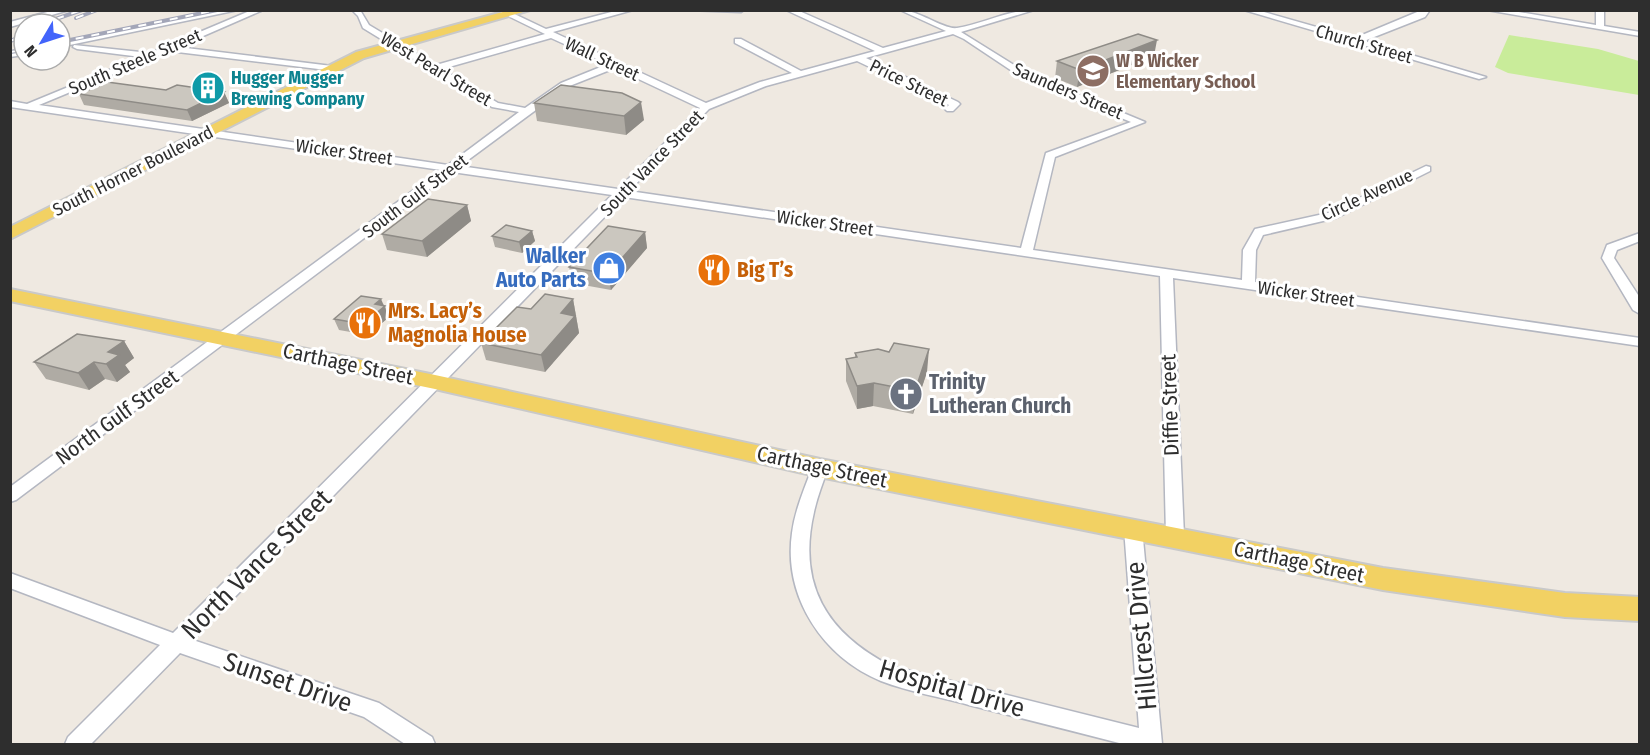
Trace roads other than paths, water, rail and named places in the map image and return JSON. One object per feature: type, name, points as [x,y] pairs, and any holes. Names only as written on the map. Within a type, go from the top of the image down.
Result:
[{"type":"main road","name":"South Horner Boulevard","points":[[10,234],[332,69],[394,44],[503,13],[525,10]]},
{"type":"main road","name":"Carthage Street","points":[[10,295],[435,382],[820,468],[1175,536],[1373,577],[1565,605],[1640,609]]},
{"type":"street","points":[[72,43],[235,10]]},
{"type":"street","name":"South Steele Street","points":[[10,114],[260,10]]},
{"type":"street","name":"West Pearl Street","points":[[355,10],[361,15],[366,26],[495,105],[527,111]]},
{"type":"street","points":[[434,68],[630,10]]},
{"type":"street","points":[[690,10],[741,10]]},
{"type":"street","name":"Price Street","points":[[789,10],[883,51]]},
{"type":"street","name":"Saunders Street","points":[[903,10],[955,31],[1024,75],[1140,122],[1050,155],[1026,253]]},
{"type":"street","name":"South Vance Street","points":[[435,382],[706,107],[729,96],[800,74],[1031,10]]},
{"type":"street","name":"Church Street","points":[[1247,10],[1482,77]]},
{"type":"street","points":[[1356,41],[1422,15],[1427,10]]},
{"type":"street","points":[[1490,10],[1640,34]]},
{"type":"street","points":[[1600,10],[1600,28]]},
{"type":"street","name":"Wall Street","points":[[503,13],[706,107]]},
{"type":"street","points":[[738,41],[800,74]]},
{"type":"street","points":[[72,46],[152,56]]},
{"type":"street","points":[[168,49],[332,69]]},
{"type":"street","name":"Price Street","points":[[858,58],[955,104],[950,109]]},
{"type":"street","name":"South Gulf Street","points":[[224,339],[564,85],[614,65]]},
{"type":"street","name":"Wicker Street","points":[[10,104],[1640,342]]},
{"type":"street","name":"Circle Avenue","points":[[1249,285],[1250,247],[1252,238],[1259,232],[1332,216],[1425,169]]},
{"type":"street","points":[[1640,237],[1611,248],[1608,258],[1640,310]]},
{"type":"street","name":"Diffie Street","points":[[1166,274],[1175,536]]},
{"type":"street","name":"North Gulf Street","points":[[10,496],[224,339]]},
{"type":"street","name":"North Vance Street","points":[[76,744],[435,382]]},
{"type":"street","name":"Hospital Drive","points":[[820,468],[803,517],[800,564],[814,613],[832,636],[855,657],[887,674],[1150,743]]},
{"type":"street","name":"Hillcrest Drive","points":[[1133,528],[1150,743]]},
{"type":"street","name":"Sunset Drive","points":[[10,580],[177,643],[370,710],[424,744]]},
{"type":"railway","points":[[72,13],[82,10]]},
{"type":"railway","points":[[76,18],[97,10]]},
{"type":"railway","points":[[72,40],[217,10]]},
{"type":"place","name":"W B Wicker Elementary School","points":[[1093,71]]},
{"type":"place","name":"Hugger Mugger Brewing Company","points":[[208,88]]},
{"type":"place","name":"Walker Auto Parts","points":[[609,268]]},
{"type":"place","name":"Big T’s","points":[[714,270]]},
{"type":"place","name":"Mrs. Lacy’s Magnolia House","points":[[365,323]]},
{"type":"place","name":"Trinity Lutheran Church","points":[[906,394]]}]
